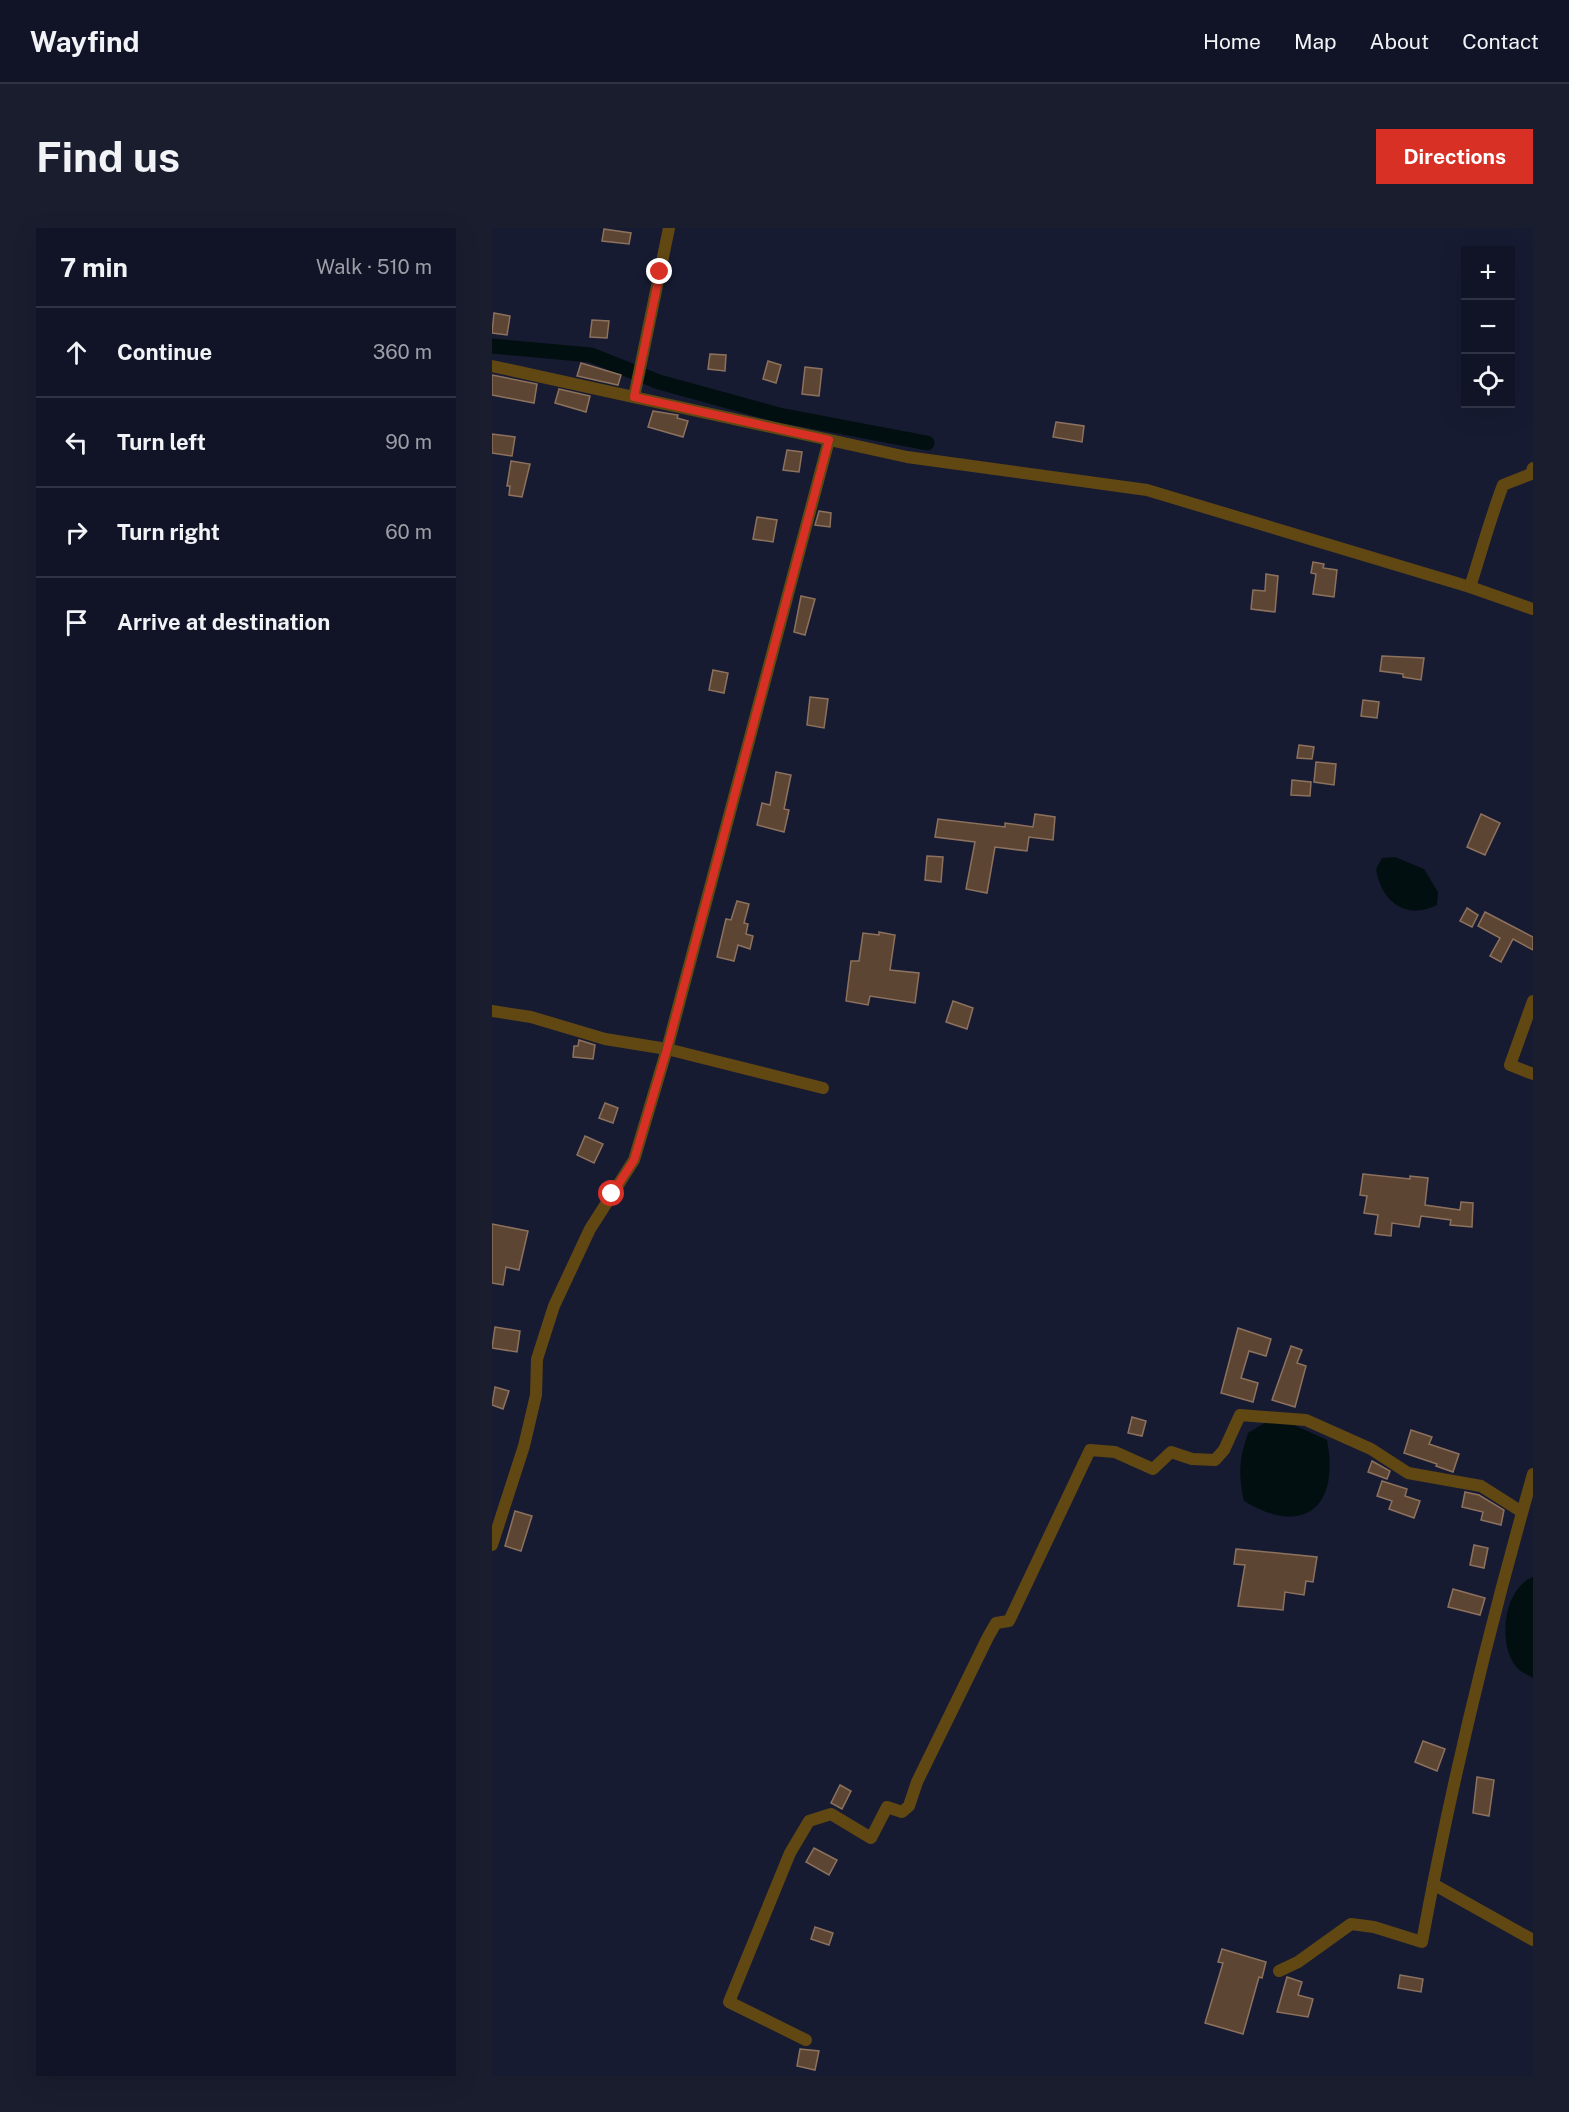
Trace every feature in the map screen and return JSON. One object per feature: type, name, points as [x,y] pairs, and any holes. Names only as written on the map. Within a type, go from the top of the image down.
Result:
[{"type":"street","points":[[634,397],[669,228]]},
{"type":"street","points":[[492,366],[907,457],[1147,490],[1470,587],[1533,609]]},
{"type":"street","points":[[492,1545],[524,1446],[536,1395],[537,1359],[554,1306],[590,1229],[634,1160],[667,1049],[829,440]]},
{"type":"street","points":[[1470,587],[1487,525],[1503,485],[1531,474],[1533,468]]},
{"type":"street","points":[[1533,1000],[1510,1065],[1533,1074]]},
{"type":"street","points":[[492,1011],[531,1017],[605,1039],[667,1049],[823,1088]]},
{"type":"street","points":[[806,2040],[729,2002],[790,1853],[809,1821],[831,1814],[871,1838],[887,1807],[902,1812],[909,1806],[917,1782],[988,1637],[996,1623],[1009,1621],[1090,1450],[1116,1452],[1153,1469],[1171,1452],[1192,1459],[1215,1460],[1224,1450],[1240,1415],[1306,1420],[1371,1449],[1407,1473],[1481,1486],[1522,1512]]},
{"type":"street","points":[[1280,1971],[1298,1962],[1351,1924],[1374,1927],[1422,1942],[1432,1884],[1474,1692],[1533,1474]]},
{"type":"street","points":[[1432,1884],[1533,1940]]},
{"type":"shaded area","points":[[1395,857],[1424,869],[1438,892],[1437,905],[1415,911],[1396,905],[1389,899],[1383,890],[1376,869],[1382,858]]},
{"type":"shaded area","points":[[1266,1422],[1292,1424],[1327,1440],[1330,1463],[1328,1483],[1323,1498],[1313,1509],[1300,1515],[1285,1516],[1266,1512],[1244,1501],[1240,1467],[1245,1443],[1248,1433]]},
{"type":"shaded area","points":[[1533,1577],[1533,1678],[1517,1668],[1507,1646],[1505,1632],[1509,1605],[1515,1593],[1523,1583]]},
{"type":"building","points":[[604,229],[631,233],[629,244],[602,241]]},
{"type":"building","points":[[494,313],[510,316],[507,335],[492,333]]},
{"type":"building","points":[[592,320],[609,321],[607,338],[590,337]]},
{"type":"building","points":[[710,354],[726,355],[725,371],[708,369]]},
{"type":"building","points":[[768,361],[781,365],[776,383],[763,379]]},
{"type":"building","points":[[581,363],[621,375],[618,385],[577,376]]},
{"type":"building","points":[[805,367],[822,369],[819,396],[802,394]]},
{"type":"building","points":[[492,375],[537,384],[534,403],[492,395]]},
{"type":"building","points":[[559,389],[590,396],[586,412],[555,403]]},
{"type":"building","points":[[653,411],[678,415],[677,418],[688,421],[683,437],[648,427]]},
{"type":"building","points":[[1056,422],[1084,426],[1082,442],[1053,437]]},
{"type":"building","points":[[492,434],[515,437],[512,456],[492,453]]},
{"type":"building","points":[[787,450],[802,452],[799,472],[783,470]]},
{"type":"building","points":[[511,461],[530,464],[522,497],[509,495],[510,486],[507,486]]},
{"type":"building","points":[[819,511],[831,513],[830,527],[815,525]]},
{"type":"building","points":[[757,517],[777,520],[773,542],[753,539]]},
{"type":"building","points":[[1313,562],[1324,564],[1323,568],[1337,570],[1334,597],[1313,594],[1316,574],[1311,573]]},
{"type":"building","points":[[1266,574],[1278,576],[1275,612],[1251,609],[1253,590],[1265,591]]},
{"type":"building","points":[[801,596],[815,599],[805,635],[794,632]]},
{"type":"building","points":[[1382,656],[1424,658],[1421,680],[1403,677],[1403,674],[1380,671]]},
{"type":"building","points":[[713,670],[728,673],[724,693],[709,690]]},
{"type":"building","points":[[810,697],[828,699],[824,728],[807,725]]},
{"type":"building","points":[[1363,700],[1379,702],[1377,718],[1361,716]]},
{"type":"building","points":[[1299,745],[1314,747],[1312,759],[1297,758]]},
{"type":"building","points":[[1316,762],[1336,764],[1334,785],[1314,782]]},
{"type":"building","points":[[776,772],[791,775],[784,809],[789,810],[784,832],[757,825],[762,803],[770,805]]},
{"type":"building","points":[[1292,780],[1311,782],[1310,796],[1291,795]]},
{"type":"building","points":[[1035,814],[1055,817],[1053,840],[1029,837],[1027,851],[995,847],[987,893],[966,889],[975,842],[935,837],[938,819],[1005,827],[1005,823],[1033,827]]},
{"type":"building","points":[[1481,814],[1500,823],[1485,855],[1467,847]]},
{"type":"building","points":[[927,856],[943,857],[941,882],[925,880]]},
{"type":"building","points":[[737,901],[749,904],[744,923],[748,924],[746,934],[753,936],[750,949],[738,945],[734,961],[717,957],[726,919],[731,920]]},
{"type":"building","points":[[1467,908],[1478,915],[1472,927],[1460,921]]},
{"type":"building","points":[[1485,912],[1533,937],[1533,950],[1513,939],[1501,962],[1490,956],[1500,938],[1478,926]]},
{"type":"building","points":[[879,932],[895,935],[890,970],[919,973],[915,1003],[870,996],[868,1005],[846,1001],[851,961],[859,961],[863,933],[879,935]]},
{"type":"building","points":[[953,1001],[973,1008],[967,1029],[946,1022]]},
{"type":"building","points":[[579,1040],[595,1045],[593,1059],[573,1057],[574,1046],[578,1046]]},
{"type":"building","points":[[605,1103],[618,1108],[613,1123],[599,1118]]},
{"type":"building","points":[[585,1136],[603,1144],[594,1163],[577,1155]]},
{"type":"building","points":[[1363,1174],[1410,1179],[1410,1176],[1428,1178],[1425,1205],[1460,1210],[1461,1202],[1473,1203],[1472,1227],[1450,1225],[1451,1220],[1421,1216],[1419,1227],[1392,1223],[1391,1236],[1375,1234],[1378,1215],[1364,1213],[1367,1196],[1360,1195]]},
{"type":"building","points":[[492,1224],[528,1231],[519,1270],[506,1267],[503,1285],[492,1283]]},
{"type":"building","points":[[495,1327],[520,1331],[517,1352],[492,1348]]},
{"type":"building","points":[[1238,1328],[1271,1339],[1266,1356],[1249,1351],[1241,1378],[1258,1383],[1253,1402],[1221,1393]]},
{"type":"building","points":[[1291,1346],[1302,1350],[1297,1363],[1306,1366],[1295,1407],[1272,1400]]},
{"type":"building","points":[[495,1387],[509,1391],[503,1409],[492,1405]]},
{"type":"building","points":[[1132,1417],[1146,1421],[1142,1436],[1128,1433]]},
{"type":"building","points":[[1411,1430],[1432,1437],[1429,1444],[1459,1454],[1453,1472],[1404,1453]]},
{"type":"building","points":[[1372,1461],[1390,1471],[1387,1479],[1368,1472]]},
{"type":"building","points":[[1382,1481],[1407,1489],[1405,1496],[1420,1501],[1414,1518],[1389,1509],[1392,1501],[1377,1496]]},
{"type":"building","points":[[1465,1492],[1479,1495],[1504,1510],[1501,1525],[1481,1520],[1483,1512],[1462,1507]]},
{"type":"building","points":[[515,1511],[532,1516],[521,1551],[505,1546]]},
{"type":"building","points":[[1474,1545],[1488,1548],[1484,1568],[1470,1565]]},
{"type":"building","points":[[1236,1549],[1317,1557],[1313,1582],[1306,1581],[1304,1595],[1285,1592],[1283,1610],[1238,1606],[1245,1565],[1234,1564]]},
{"type":"building","points":[[1453,1589],[1485,1598],[1480,1615],[1448,1607]]},
{"type":"building","points":[[1423,1741],[1445,1749],[1437,1771],[1415,1762]]},
{"type":"building","points":[[1477,1777],[1494,1780],[1489,1816],[1473,1813]]},
{"type":"building","points":[[840,1785],[851,1791],[842,1809],[831,1803]]},
{"type":"building","points":[[814,1848],[837,1860],[829,1875],[806,1862]]},
{"type":"building","points":[[815,1927],[833,1933],[829,1945],[811,1939]]},
{"type":"building","points":[[1222,1949],[1266,1962],[1262,1978],[1259,1977],[1243,2034],[1205,2023],[1223,1963],[1218,1962]]},
{"type":"building","points":[[1400,1975],[1423,1979],[1421,1992],[1398,1988]]},
{"type":"building","points":[[1287,1977],[1302,1982],[1298,1995],[1313,1999],[1308,2017],[1277,2012]]},
{"type":"building","points":[[800,2049],[819,2051],[815,2070],[797,2066]]},
{"type":"waterway","points":[[492,346],[591,355],[659,382],[779,415],[927,443]]},
{"type":"route","points":[[612,1194],[634,1160],[667,1049],[829,440],[634,397],[660,272]]}]
